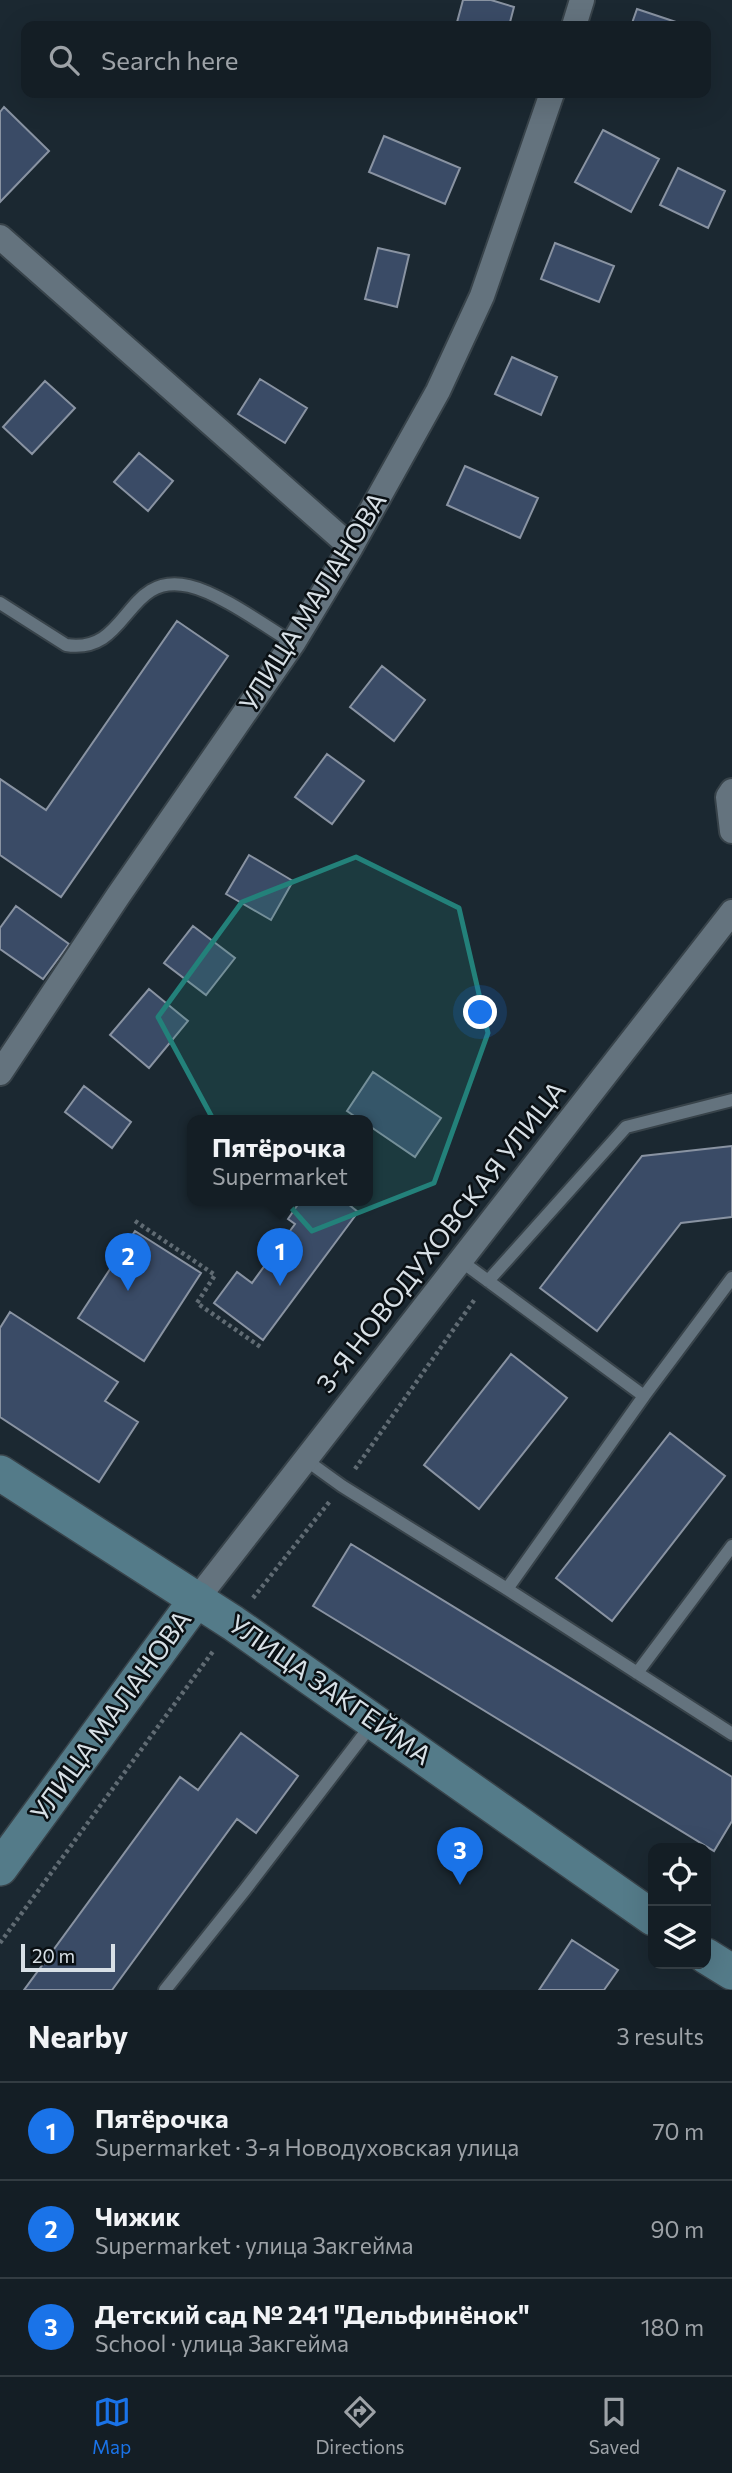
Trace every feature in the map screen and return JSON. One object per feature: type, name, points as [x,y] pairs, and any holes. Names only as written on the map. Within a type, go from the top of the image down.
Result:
[{"type":"street","points":[[576,21],[582,0]]},
{"type":"street","name":"УЛИЦА МАЛАНОВА","points":[[0,1073],[118,896],[293,643],[351,547],[438,391],[482,296],[550,98]]},
{"type":"street","points":[[0,237],[351,547]]},
{"type":"street","points":[[732,791],[728,797],[732,831]]},
{"type":"street","name":"3-Я НОВОДУХОВСКАЯ УЛИЦА","points":[[197,1599],[732,912]]},
{"type":"street","name":"УЛИЦА ЗАКГЕЙМА","points":[[0,1473],[233,1623],[648,1914]]},
{"type":"street","name":"УЛИЦА МАЛАНОВА","points":[[0,1868],[197,1599]]},
{"type":"lane","points":[[0,603],[66,645],[79,647],[102,640],[143,594],[169,583],[190,586],[217,598],[293,643]]},
{"type":"lane","points":[[488,1281],[626,1127],[732,1100]]},
{"type":"lane","points":[[461,1261],[644,1396]]},
{"type":"lane","points":[[507,1589],[644,1396],[732,1278]]},
{"type":"lane","points":[[306,1460],[342,1486],[732,1734]]},
{"type":"lane","points":[[637,1673],[732,1546]]},
{"type":"lane","points":[[164,1990],[244,1891],[374,1721]]},
{"type":"path","points":[[135,1222],[215,1275],[197,1303],[262,1348]]},
{"type":"path","points":[[0,1943],[233,1623],[342,1486],[488,1281]]},
{"type":"highlighted area","points":[[356,857],[459,908],[488,1033],[434,1183],[312,1231],[214,1121],[158,1017],[242,902]]},
{"type":"building","points":[[463,0],[491,0],[514,7],[510,21],[457,21]]},
{"type":"building","points":[[637,9],[673,21],[633,21]]},
{"type":"building","points":[[4,107],[49,151],[0,202],[0,112]]},
{"type":"building","points":[[603,130],[659,159],[631,212],[575,182]]},
{"type":"building","points":[[384,136],[460,168],[445,204],[369,172]]},
{"type":"building","points":[[678,168],[725,191],[708,228],[660,205]]},
{"type":"building","points":[[555,243],[614,266],[599,302],[541,279]]},
{"type":"building","points":[[378,248],[409,255],[397,307],[365,299]]},
{"type":"building","points":[[512,357],[557,377],[541,415],[495,394]]},
{"type":"building","points":[[260,379],[307,408],[285,443],[238,414]]},
{"type":"building","points":[[45,381],[75,408],[32,454],[3,427]]},
{"type":"building","points":[[139,453],[173,481],[148,511],[114,482]]},
{"type":"building","points":[[465,466],[538,498],[520,538],[447,505]]},
{"type":"building","points":[[177,621],[228,656],[61,897],[0,855],[0,779],[46,810]]},
{"type":"building","points":[[382,666],[425,700],[394,741],[350,707]]},
{"type":"building","points":[[327,754],[364,781],[332,824],[295,797]]},
{"type":"building","points":[[249,855],[293,881],[271,920],[226,894]]},
{"type":"building","points":[[16,906],[69,944],[43,979],[0,949],[0,928]]},
{"type":"building","points":[[193,926],[235,958],[206,995],[164,963]]},
{"type":"building","points":[[149,989],[188,1021],[149,1068],[110,1035]]},
{"type":"building","points":[[373,1072],[441,1118],[415,1157],[373,1128],[373,1115],[353,1115],[347,1111]]},
{"type":"building","points":[[84,1086],[131,1122],[112,1148],[65,1112]]},
{"type":"building","points":[[732,1146],[732,1217],[681,1223],[597,1331],[540,1288],[642,1156]]},
{"type":"building","points":[[297,1206],[350,1206],[358,1212],[263,1340],[214,1303],[237,1272],[252,1283],[295,1224],[288,1219]]},
{"type":"building","points":[[135,1231],[201,1273],[144,1361],[78,1318]]},
{"type":"building","points":[[10,1312],[118,1382],[105,1401],[138,1422],[99,1482],[0,1417],[0,1328]]},
{"type":"building","points":[[511,1354],[567,1398],[479,1509],[424,1465]]},
{"type":"building","points":[[670,1433],[725,1476],[612,1621],[556,1578]]},
{"type":"building","points":[[351,1544],[732,1777],[732,1821],[714,1851],[711,1849],[711,1843],[701,1843],[313,1606]]},
{"type":"building","points":[[241,1733],[298,1776],[256,1833],[237,1819],[112,1990],[24,1990],[180,1777],[198,1790]]},
{"type":"building","points":[[572,1940],[618,1970],[604,1990],[539,1990]]},
{"type":"place","name":"Пятёрочка","points":[[280,1286]]},
{"type":"place","name":"Чижик","points":[[128,1291]]},
{"type":"place","name":"Детский сад № 241 \"Дельфинёнок\"","points":[[460,1885]]}]
